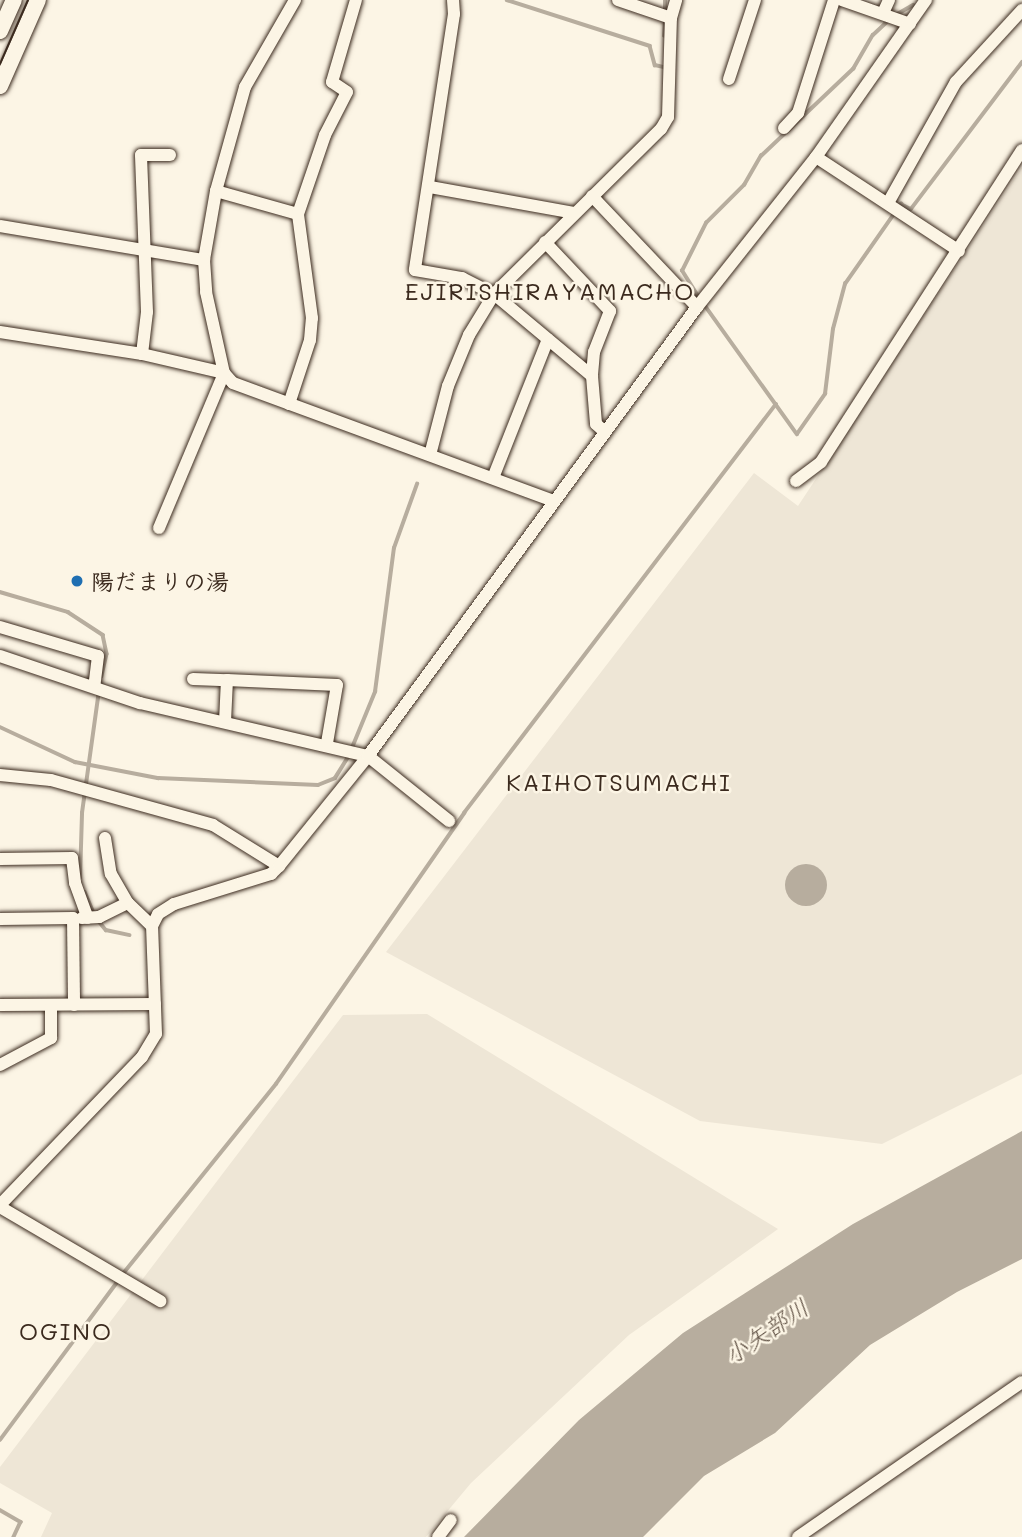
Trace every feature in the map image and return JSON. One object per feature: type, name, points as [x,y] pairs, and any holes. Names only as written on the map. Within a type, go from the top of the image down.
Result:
[{"type":"main road","points":[[0,31],[14,0]]},
{"type":"main road","points":[[0,86],[38,0]]},
{"type":"street","points":[[159,528],[223,373],[206,292],[204,260],[216,191],[246,87],[295,0]]},
{"type":"street","points":[[289,404],[310,340],[312,318],[298,214],[325,135],[347,92],[332,82],[356,0]]},
{"type":"street","points":[[453,0],[454,15],[430,187],[415,270],[462,278],[494,293],[592,376]]},
{"type":"street","points":[[618,0],[639,3],[671,18]]},
{"type":"street","points":[[430,455],[448,386],[469,335],[494,293],[668,117],[671,18],[676,0]]},
{"type":"street","points":[[729,79],[755,0]]},
{"type":"street","points":[[784,128],[798,113],[834,0]]},
{"type":"street","points":[[842,0],[910,23]]},
{"type":"street","points":[[883,13],[890,0]]},
{"type":"street","points":[[160,1301],[0,1206],[142,1057],[156,1034],[152,926],[158,914],[174,904],[259,879],[279,866],[368,757],[697,307],[816,158],[926,0]]},
{"type":"street","points":[[888,203],[956,82],[1022,10]]},
{"type":"street","points":[[796,481],[821,462],[1022,150]]},
{"type":"street","points":[[142,354],[147,312],[141,155],[170,155]]},
{"type":"street","points":[[816,158],[959,251]]},
{"type":"street","points":[[430,187],[574,213]]},
{"type":"street","points":[[216,191],[298,214]]},
{"type":"street","points":[[592,196],[697,307]]},
{"type":"street","points":[[0,226],[204,260]]},
{"type":"street","points":[[545,242],[610,311],[594,352],[592,376],[596,424],[605,432]]},
{"type":"street","points":[[0,332],[142,354],[223,373],[233,383],[554,501]]},
{"type":"street","points":[[492,478],[548,340]]},
{"type":"street","points":[[0,626],[97,656],[94,687]]},
{"type":"street","points":[[0,656],[94,687],[225,722],[327,743],[368,757],[449,821]]},
{"type":"street","points":[[193,679],[337,685],[327,743]]},
{"type":"street","points":[[225,722],[227,680]]},
{"type":"street","points":[[0,775],[51,780],[212,825],[279,866]]},
{"type":"street","points":[[105,838],[111,874],[128,903],[152,926]]},
{"type":"street","points":[[0,859],[72,859],[75,883],[88,918]]},
{"type":"street","points":[[0,919],[99,917],[128,903]]},
{"type":"street","points":[[73,918],[74,1005]]},
{"type":"street","points":[[0,1005],[155,1004]]},
{"type":"street","points":[[0,1065],[51,1038],[51,1005]]},
{"type":"street","points":[[798,1537],[1022,1382]]},
{"type":"street","points":[[438,1537],[451,1520]]},
{"type":"shaded area","points":[[1022,167],[1022,1074],[882,1144],[700,1121],[386,952],[754,473],[798,506]]},
{"type":"shaded area","points":[[427,1014],[778,1229],[629,1335],[471,1483],[426,1537],[41,1537],[52,1513],[0,1483],[0,1467],[343,1015]]},
{"type":"water","points":[[806,864],[821,870],[827,885],[821,900],[806,906],[791,900],[785,885],[791,870]]},
{"type":"water","name":"小矢部川","points":[[1022,1131],[1022,1259],[957,1292],[870,1345],[775,1433],[704,1476],[643,1537],[464,1537],[579,1420],[683,1333],[853,1224]]},
{"type":"waterway","points":[[507,0],[650,46],[655,65],[664,67]]},
{"type":"waterway","points":[[665,0],[665,12]]},
{"type":"waterway","points":[[894,16],[913,5]]},
{"type":"waterway","points":[[664,36],[665,20]]},
{"type":"waterway","points":[[699,298],[682,271],[706,223],[744,185],[761,156],[853,69],[873,35],[888,21]]},
{"type":"waterway","points":[[704,304],[797,434],[825,394],[833,329],[845,284],[901,204],[911,209],[1022,62]]},
{"type":"waterway","points":[[122,1275],[276,1084],[464,813],[776,404]]},
{"type":"waterway","points":[[352,748],[375,692],[394,548],[417,484]]},
{"type":"waterway","points":[[0,592],[68,612],[103,635],[107,654],[102,676]]},
{"type":"waterway","points":[[80,878],[82,813],[99,691]]},
{"type":"waterway","points":[[0,727],[75,762],[158,778],[318,785],[335,778],[349,756]]},
{"type":"waterway","points":[[85,892],[94,913]]},
{"type":"waterway","points":[[98,920],[106,930],[129,935]]},
{"type":"waterway","points":[[0,1440],[118,1281]]},
{"type":"waterway","points":[[0,1510],[21,1522],[14,1537]]},
{"type":"tram line","points":[[0,64],[28,0]]},
{"type":"place","name":"陽だまりの湯","points":[[77,581]]},
{"type":"district","name":"EJIRISHIRAYAMACHO","points":[[550,291]]},
{"type":"district","name":"KAIHOTSUMACHI","points":[[619,782]]},
{"type":"district","name":"OGINO","points":[[66,1331]]}]
